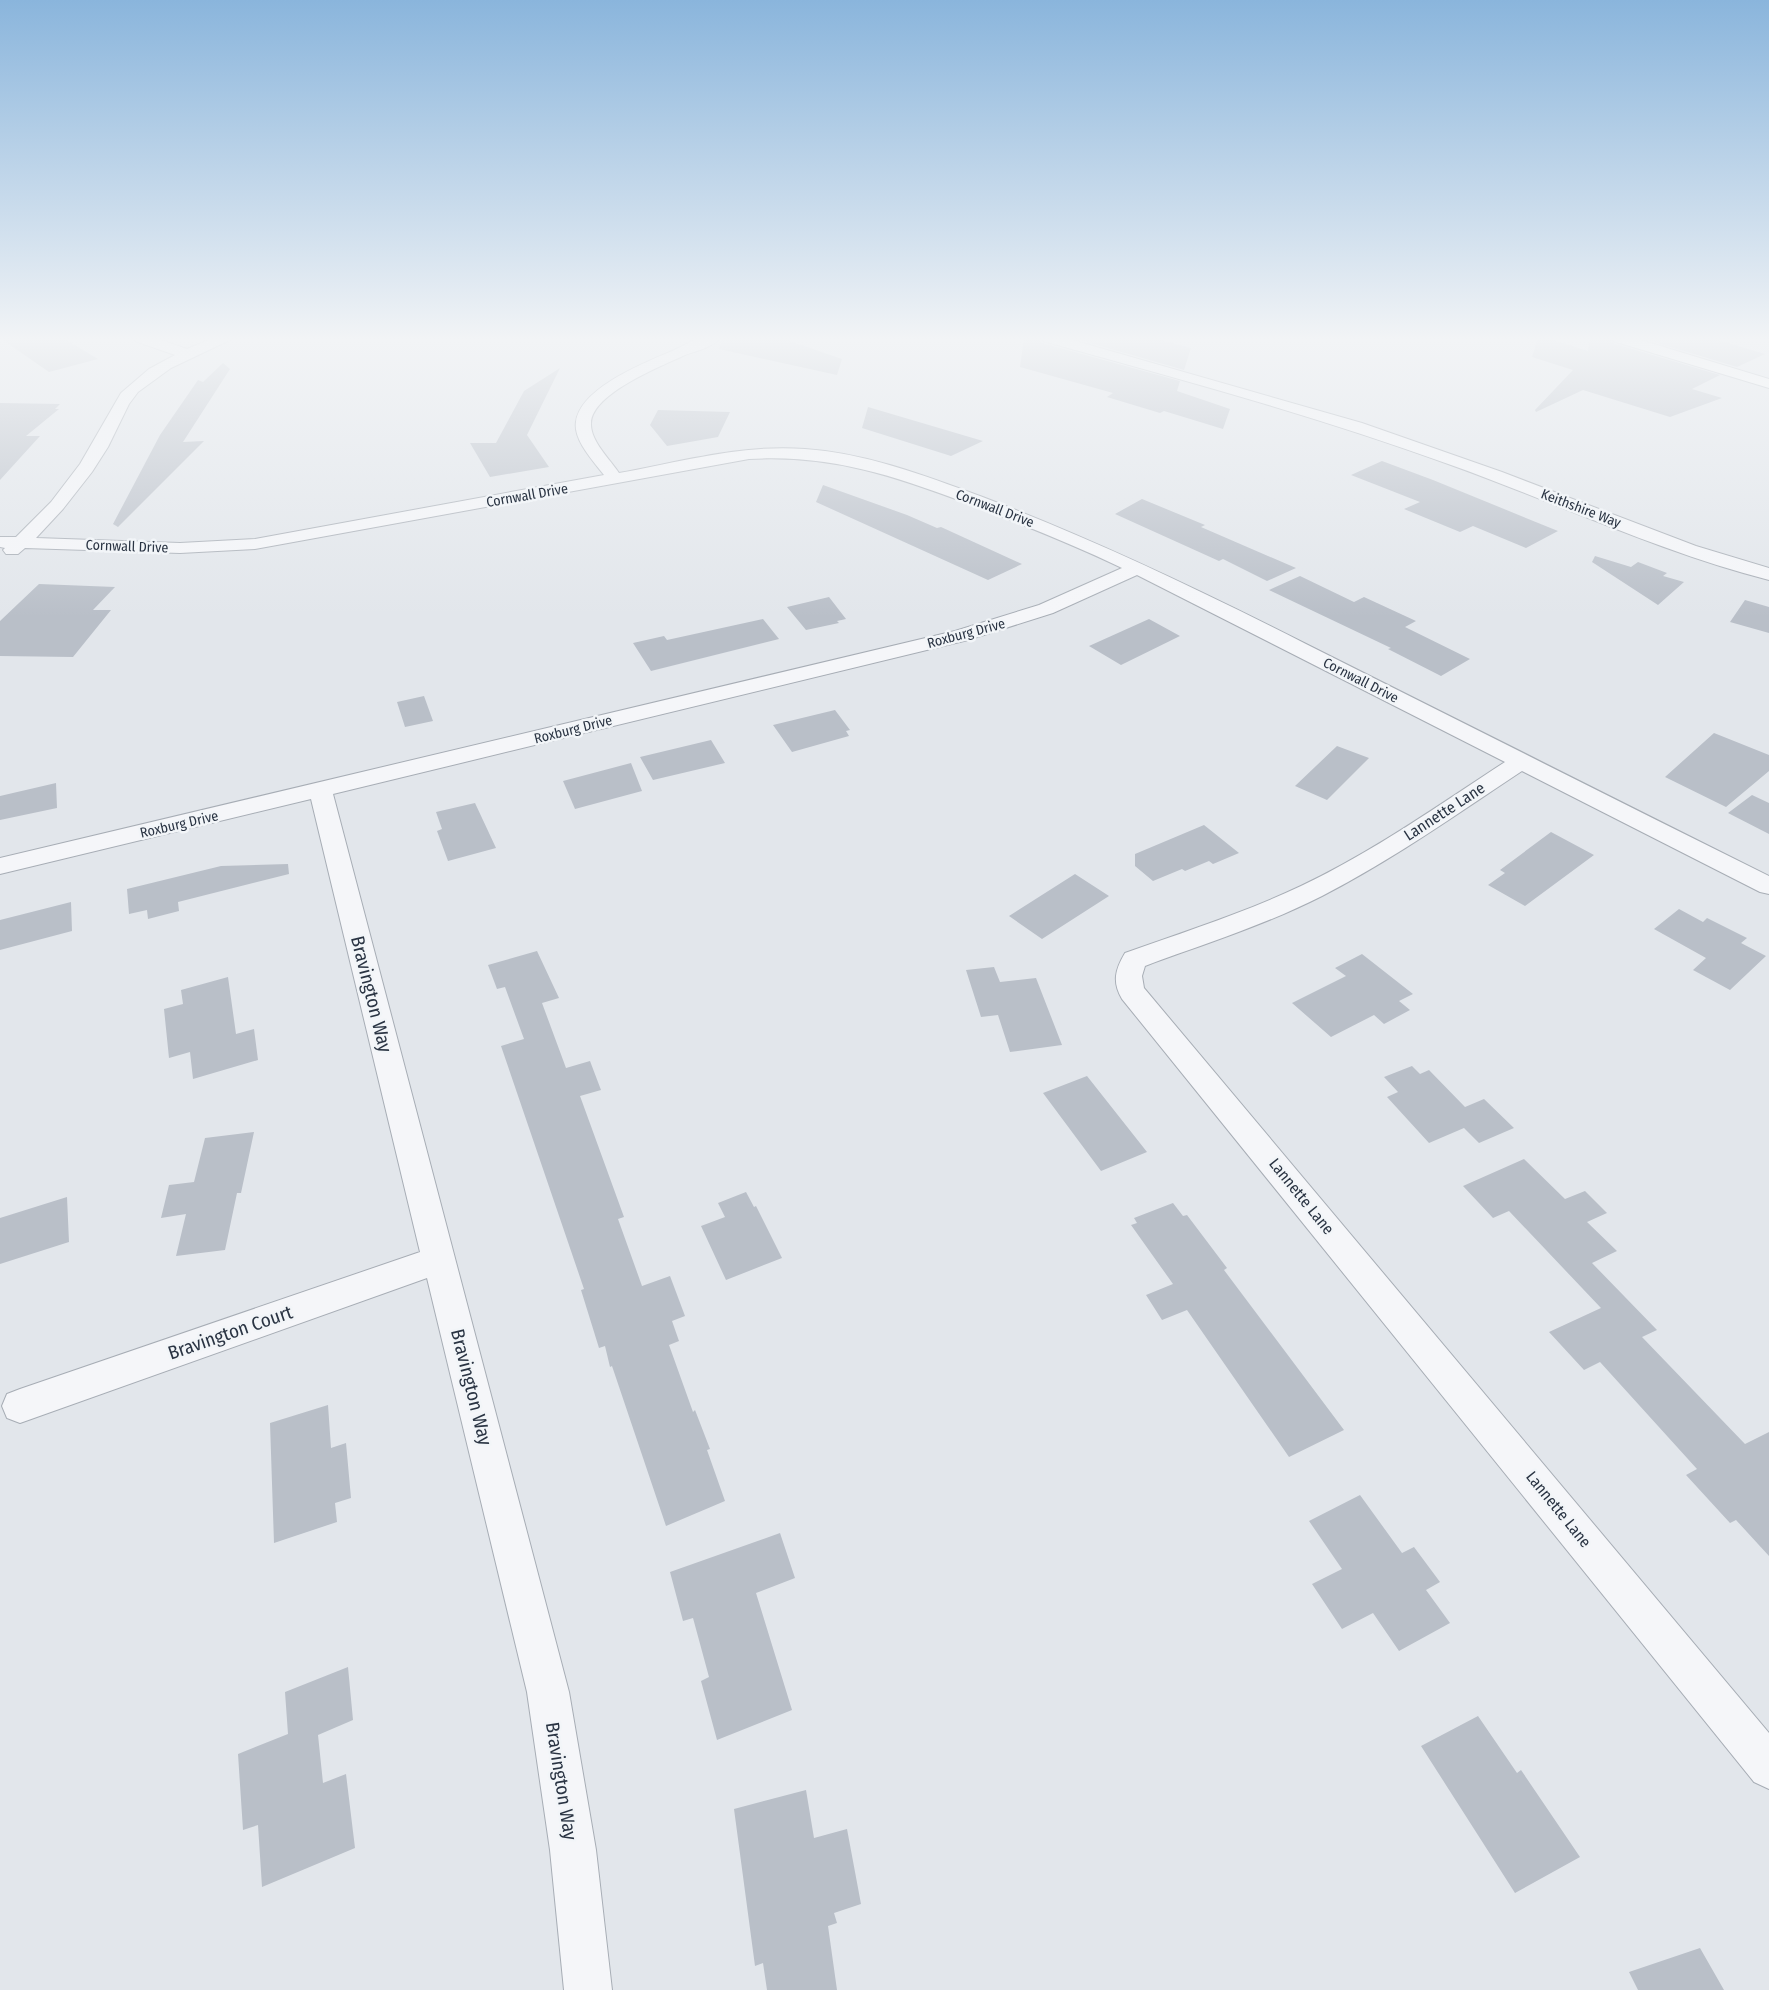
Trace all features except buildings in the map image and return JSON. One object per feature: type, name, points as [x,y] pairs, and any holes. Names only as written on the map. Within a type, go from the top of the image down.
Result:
[{"type":"street","points":[[0,561],[20,544],[74,486],[96,454],[108,431]]},
{"type":"street","points":[[585,431],[587,439],[616,479]]},
{"type":"street","name":"Keithshire Way","points":[[1371,431],[1458,461],[1717,559],[1769,574]]},
{"type":"street","name":"Cornwall Drive","points":[[0,542],[180,548],[255,544],[749,454],[786,452],[830,454],[873,465],[989,505],[1138,568],[1769,886]]},
{"type":"street","name":"Roxburg Drive","points":[[0,866],[961,636],[1046,609],[1138,568]]},
{"type":"street","name":"Lannette Lane","points":[[1522,762],[1357,867],[1310,892],[1249,918],[1134,960],[1127,982],[1132,992],[1769,1767]]},
{"type":"street","name":"Bravington Way","points":[[320,790],[548,1692],[573,1850],[588,1990]]},
{"type":"street","name":"Bravington Court","points":[[20,1406],[440,1259]]}]
